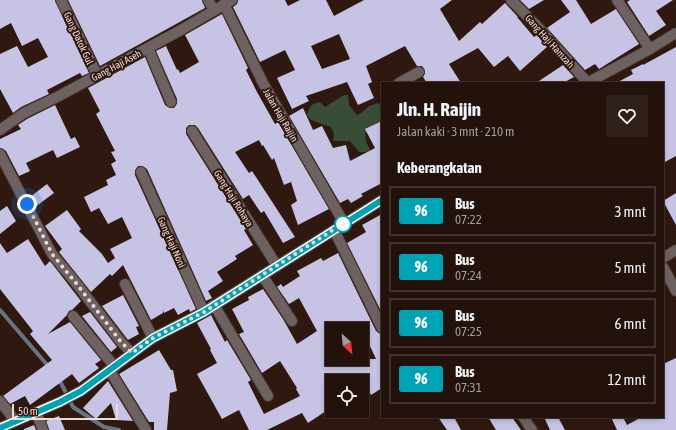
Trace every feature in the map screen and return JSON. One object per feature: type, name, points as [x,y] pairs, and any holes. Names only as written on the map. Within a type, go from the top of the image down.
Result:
[{"type":"street","name":"Gang Datok Gul","points":[[61,0],[97,75]]},
{"type":"street","points":[[208,0],[214,10]]},
{"type":"street","name":"Gang Haji Hamzah","points":[[511,0],[538,27],[586,82]]},
{"type":"street","points":[[617,0],[650,49]]},
{"type":"street","name":"Gang Haji Aseh","points":[[0,130],[24,113],[148,48],[228,2]]},
{"type":"street","name":"Jalan Haji Raijin","points":[[228,2],[263,84],[344,223]]},
{"type":"street","points":[[589,82],[650,49],[676,33]]},
{"type":"street","points":[[148,48],[172,102]]},
{"type":"street","points":[[401,82],[419,72]]},
{"type":"street","name":"Gang Haji Rohaya","points":[[192,131],[277,266]]},
{"type":"street","points":[[0,154],[52,254],[121,342],[132,353]]},
{"type":"street","name":"Gang Haji Noni","points":[[141,172],[204,312]]},
{"type":"street","points":[[0,428],[60,402],[81,391],[153,338],[204,312],[262,274],[381,201]]},
{"type":"street","points":[[334,230],[381,326]]},
{"type":"street","points":[[664,257],[676,250]]},
{"type":"street","points":[[664,270],[676,292]]},
{"type":"street","points":[[262,274],[292,321]]},
{"type":"street","points":[[125,284],[153,338]]},
{"type":"street","points":[[214,305],[268,396]]},
{"type":"street","points":[[73,316],[112,369],[146,430]]},
{"type":"street","points":[[0,401],[15,421]]},
{"type":"street","points":[[36,412],[43,430]]},
{"type":"street","points":[[524,418],[532,430]]},
{"type":"green space","points":[[344,95],[348,95],[349,105],[357,115],[369,106],[378,103],[381,106],[381,122],[370,128],[365,134],[370,150],[366,152],[359,152],[350,141],[333,141],[334,134],[331,127],[311,120],[307,115],[314,103],[320,102],[325,107]]},
{"type":"building","points":[[0,0],[55,0],[89,73],[82,76],[80,73],[47,90],[49,94],[21,107],[13,113],[0,89],[0,54],[17,46],[28,67],[48,57],[38,38],[22,46],[11,23],[0,29]]},
{"type":"building","points":[[68,0],[202,0],[205,8],[100,66]]},
{"type":"building","points":[[238,0],[285,0],[288,6],[300,0],[326,0],[334,16],[364,0],[452,0],[440,9],[459,41],[480,22],[482,24],[505,3],[534,37],[537,35],[547,47],[520,71],[508,56],[494,67],[478,48],[449,64],[460,82],[426,82],[423,77],[425,73],[424,69],[422,66],[417,66],[405,46],[366,66],[372,82],[368,84],[374,98],[358,105],[347,82],[306,96],[309,101],[292,109],[277,78],[295,70],[285,50],[260,62],[233,7],[237,4]],"holes":[[[339,34],[350,59],[322,69],[311,46]]]},
{"type":"building","points":[[520,0],[544,0],[529,9]]},
{"type":"building","points":[[561,0],[576,0],[591,24],[616,9],[639,44],[599,69],[595,64],[585,70],[547,28],[570,12]]},
{"type":"building","points":[[630,0],[673,0],[656,11],[666,25],[649,36],[627,2]]},
{"type":"building","points":[[222,14],[248,68],[246,70],[257,92],[275,124],[278,122],[329,209],[298,225],[291,205],[297,201],[291,182],[284,185],[274,158],[272,160],[259,140],[235,152],[249,173],[252,171],[295,237],[283,243],[264,211],[261,213],[249,195],[243,199],[198,128],[195,125],[189,125],[186,128],[186,134],[246,229],[244,230],[253,245],[235,256],[237,259],[217,272],[223,281],[208,291],[212,298],[206,301],[147,169],[142,166],[138,166],[135,171],[135,175],[196,309],[190,312],[189,309],[178,315],[174,308],[164,313],[163,310],[163,313],[151,320],[123,265],[112,276],[110,274],[91,292],[59,252],[62,249],[45,226],[67,210],[81,229],[79,231],[102,254],[108,263],[115,258],[110,249],[132,238],[122,217],[108,224],[99,208],[91,212],[84,197],[108,185],[106,180],[116,175],[111,164],[116,161],[111,152],[115,151],[96,114],[100,111],[88,88],[145,57],[165,105],[170,108],[174,108],[177,103],[177,99],[156,51],[166,46],[177,70],[178,69],[180,73],[199,62],[185,35]]},
{"type":"building","points":[[676,47],[676,156],[664,162],[664,82],[618,82],[633,74],[631,70]]},
{"type":"building","points":[[563,65],[574,77],[565,82],[538,82]]},
{"type":"building","points":[[55,105],[71,139],[75,137],[80,147],[57,158],[53,150],[26,163],[30,171],[19,176],[6,151],[0,148],[0,139],[21,129],[18,125],[27,119]]},
{"type":"building","points":[[303,108],[313,130],[322,126],[333,148],[346,145],[350,161],[375,148],[365,129],[381,121],[381,184],[361,194],[363,196],[351,203],[348,199],[340,203],[289,116]]},
{"type":"building","points":[[47,184],[54,193],[35,207],[30,197]]},
{"type":"building","points":[[676,193],[676,225],[664,203],[664,200]]},
{"type":"building","points":[[7,206],[16,221],[0,234],[0,211]]},
{"type":"building","points":[[381,215],[381,311],[347,243],[366,232],[362,225]]},
{"type":"building","points":[[28,239],[45,266],[50,261],[81,301],[69,311],[67,315],[48,334],[70,322],[101,360],[95,364],[99,368],[79,383],[72,374],[30,405],[25,396],[10,404],[3,396],[52,360],[30,334],[33,331],[0,289],[0,243],[7,253]]},
{"type":"building","points":[[338,253],[376,331],[381,334],[381,389],[371,395],[369,391],[369,374],[325,374],[325,412],[308,423],[302,413],[267,430],[249,430],[239,410],[222,419],[197,374],[217,363],[197,323],[211,315],[225,342],[227,340],[251,380],[248,382],[264,414],[300,396],[296,389],[297,388],[280,361],[262,373],[239,334],[244,332],[232,309],[249,300],[248,297],[263,289],[283,319],[297,344],[317,331],[299,298],[289,304],[277,287],[281,284],[283,287],[300,276],[297,271],[321,258],[323,261]]},
{"type":"building","points":[[123,295],[139,326],[136,327],[139,334],[128,340],[102,306]]},
{"type":"building","points":[[90,312],[117,347],[111,352],[82,316]]},
{"type":"building","points":[[159,350],[171,370],[173,370],[177,391],[170,393],[167,430],[154,430],[154,422],[149,422],[119,374]]},
{"type":"building","points":[[676,358],[676,430],[617,430],[611,418],[624,418],[627,425],[640,418],[664,418],[664,364]]},
{"type":"building","points":[[108,381],[133,421],[116,420],[111,403],[96,419],[83,408]]},
{"type":"building","points":[[59,416],[65,430],[49,430],[46,421]]},
{"type":"building","points":[[439,418],[455,418],[461,430],[447,430]]},
{"type":"building","points":[[489,418],[513,418],[521,430],[496,430]]},
{"type":"building","points":[[544,418],[559,418],[565,430],[550,430]]},
{"type":"building","points":[[34,425],[36,430],[24,430],[24,429]]},
{"type":"waterway","points":[[0,310],[49,367]]},
{"type":"waterway","points":[[59,379],[73,407],[104,427],[119,430]]},
{"type":"bus line","name":"96","points":[[0,428],[60,402],[81,391],[94,383],[153,338],[204,312],[381,201]]},
{"type":"route","points":[[27,204],[52,254],[121,342],[132,353],[153,338],[204,312],[344,223],[343,224]]}]
